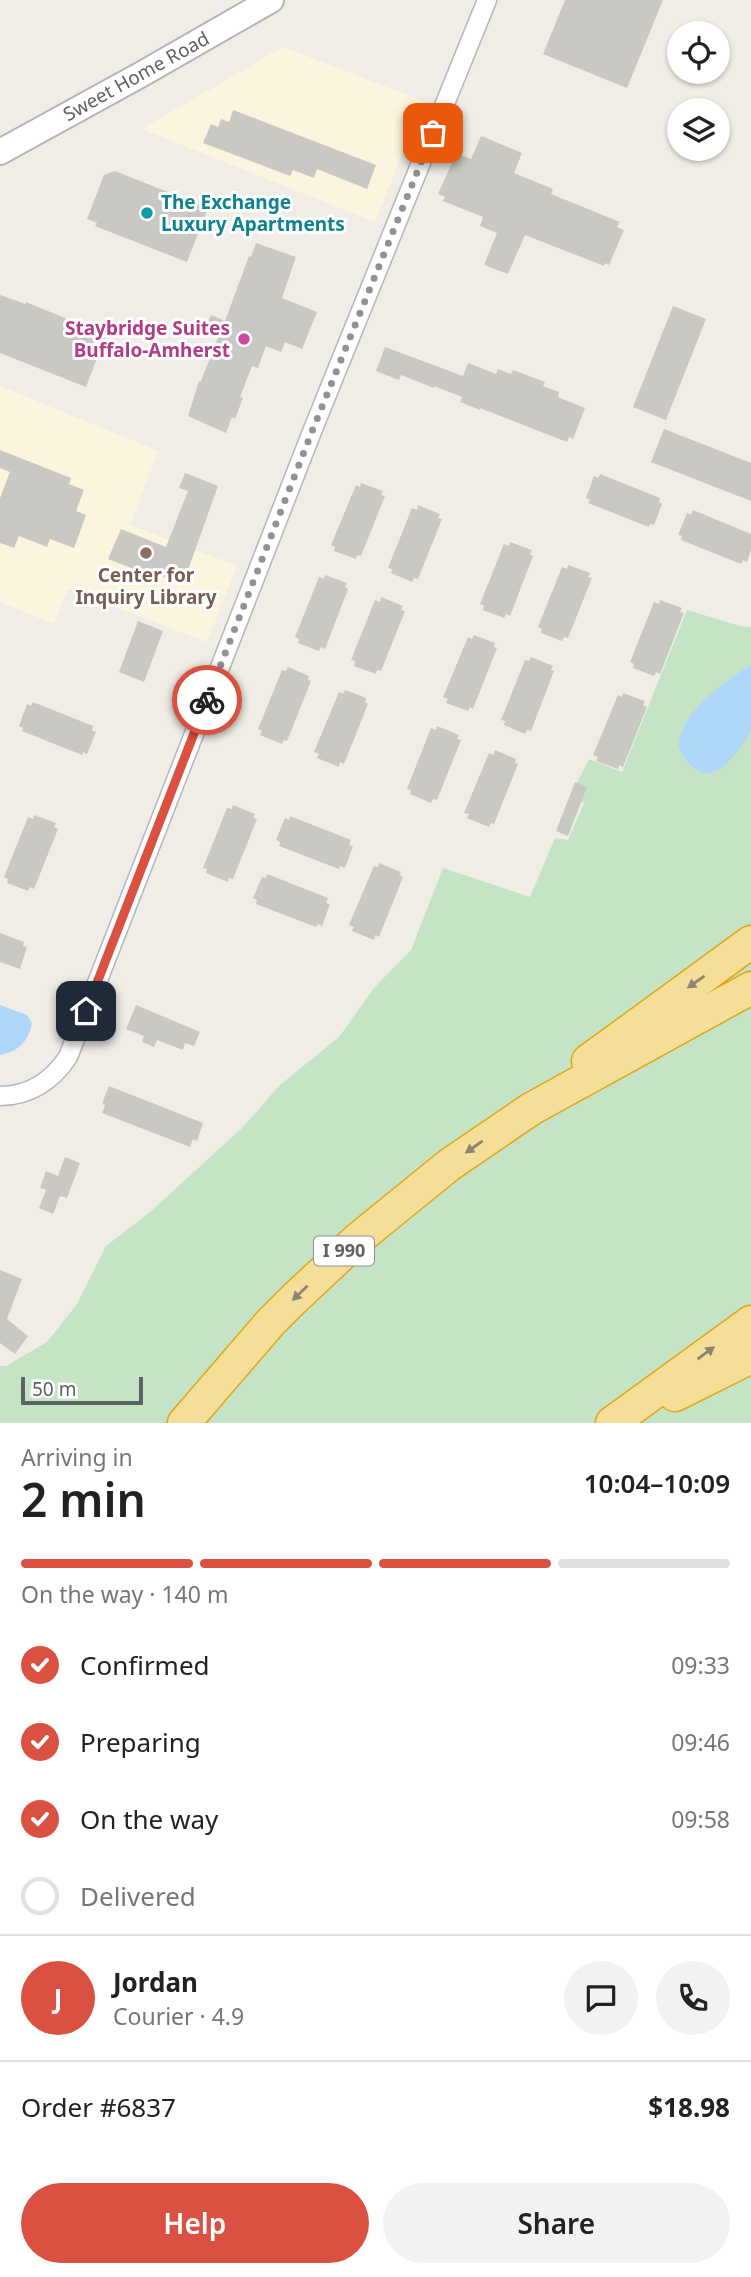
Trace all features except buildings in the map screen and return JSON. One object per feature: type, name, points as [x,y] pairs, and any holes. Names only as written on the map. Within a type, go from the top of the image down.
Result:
[{"type":"highway","points":[[530,1108],[606,1046],[751,942]]},
{"type":"highway","points":[[530,1108],[751,988]]},
{"type":"highway","name":"I 990","points":[[184,1423],[270,1323],[337,1258],[449,1165],[530,1108]]},
{"type":"highway","points":[[612,1423],[751,1322]]},
{"type":"highway","points":[[612,1423],[751,1357]]},
{"type":"main road","name":"Sweet Home Road","points":[[0,152],[271,0]]},
{"type":"street","points":[[0,1096],[19,1094],[42,1084],[61,1068],[68,1057],[313,429],[486,0]]},
{"type":"shaded area","points":[[283,47],[423,101],[375,222],[142,129]]},
{"type":"shaded area","points":[[0,386],[158,451],[130,525],[237,566],[207,642],[68,589],[54,624],[0,602]]},
{"type":"green space","points":[[687,610],[751,627],[751,1423],[0,1423],[0,1366],[6,1366],[47,1342],[77,1304],[106,1246],[150,1212],[242,1128],[280,1085],[339,1037],[374,988],[411,950],[443,868],[530,897],[555,838],[568,840],[584,803],[570,797],[589,759],[622,772]]},
{"type":"water","points":[[751,665],[749,735],[725,765],[713,772],[700,771],[686,760],[680,751],[683,729],[708,697]]},
{"type":"water","points":[[0,1005],[27,1015],[32,1023],[22,1045],[0,1055]]},
{"type":"way so far","points":[[207,700],[433,133]]},
{"type":"place","name":"The Exchange Luxury Apartments","points":[[147,213]]},
{"type":"place","name":"Staybridge Suites Buffalo-Amherst","points":[[244,339]]},
{"type":"place","name":"Center for Inquiry Library","points":[[146,553]]},
{"type":"route","points":[[86,1011],[207,700]]}]
